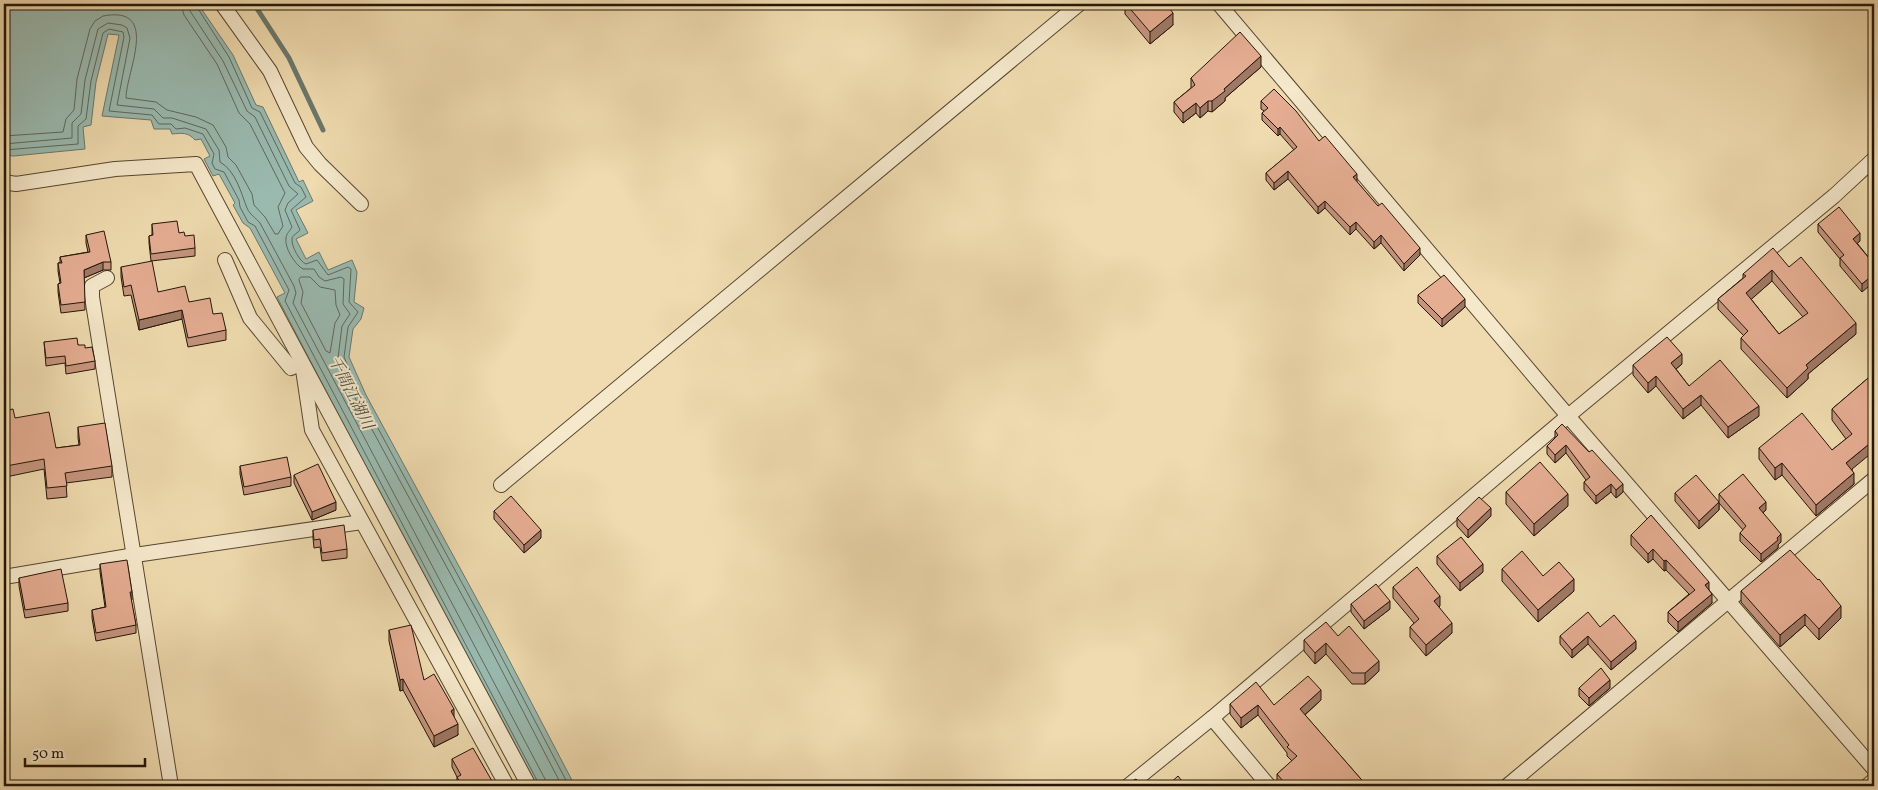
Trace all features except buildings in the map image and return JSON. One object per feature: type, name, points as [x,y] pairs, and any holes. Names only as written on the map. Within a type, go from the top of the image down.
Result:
[{"type":"street","points":[[222,4],[270,71],[306,147],[320,164],[361,204]]},
{"type":"street","points":[[501,485],[1079,4]]},
{"type":"street","points":[[1219,4],[1568,416],[1874,769]]},
{"type":"street","points":[[1128,786],[1212,718],[1568,416],[1834,196],[1874,159]]},
{"type":"street","points":[[10,183],[115,169],[196,164],[529,786]]},
{"type":"street","points":[[225,260],[250,318],[290,368],[302,363]]},
{"type":"street","points":[[107,278],[92,286],[92,297],[171,786]]},
{"type":"street","points":[[302,363],[312,430],[507,786]]},
{"type":"street","points":[[1507,786],[1874,479]]},
{"type":"street","points":[[4,577],[135,555],[362,522]]},
{"type":"street","points":[[1212,718],[1269,786]]},
{"type":"street","points":[[1867,786],[1874,780]]},
{"type":"water","name":"千間江湖川","points":[[4,4],[198,4],[233,55],[256,105],[263,107],[299,182],[303,180],[313,201],[296,210],[308,233],[296,239],[306,259],[319,252],[328,270],[352,260],[357,272],[354,302],[364,308],[361,319],[353,329],[349,357],[366,395],[486,616],[575,786],[536,786],[432,594],[277,297],[285,293],[250,228],[243,223],[233,205],[235,203],[219,174],[213,176],[204,159],[210,156],[201,139],[195,140],[185,134],[172,134],[170,129],[154,129],[151,120],[102,116],[119,35],[108,34],[96,82],[91,125],[83,127],[85,149],[14,156],[4,155]]},
{"type":"waterway","points":[[254,4],[289,58],[323,130]]}]
